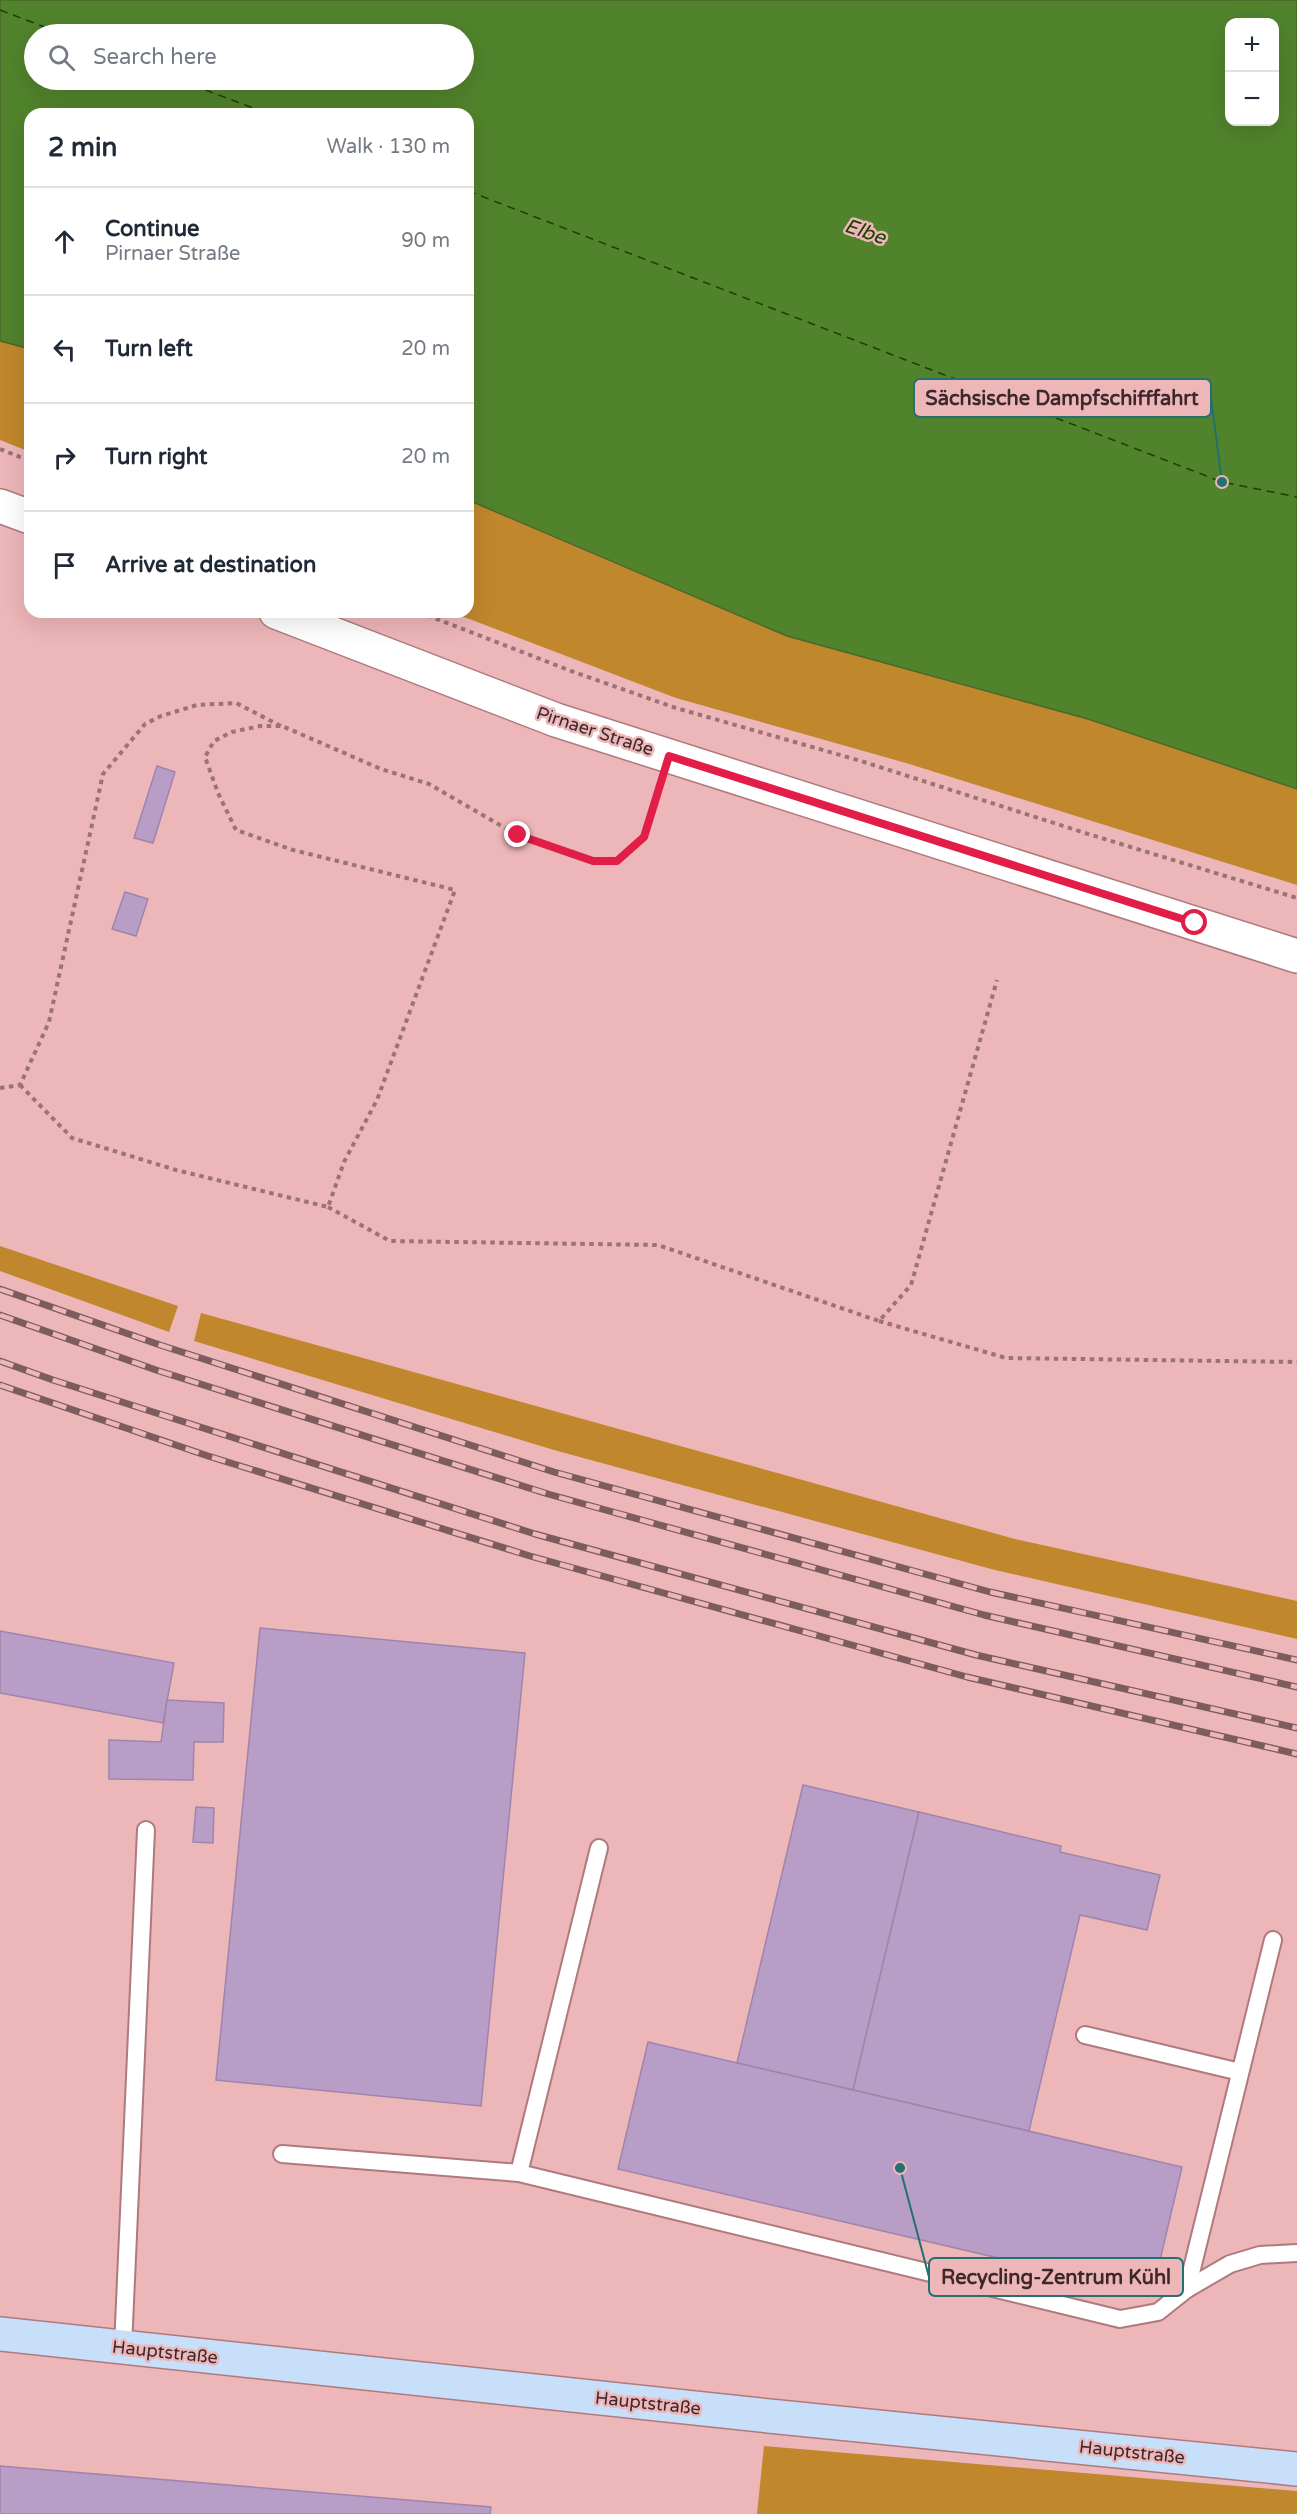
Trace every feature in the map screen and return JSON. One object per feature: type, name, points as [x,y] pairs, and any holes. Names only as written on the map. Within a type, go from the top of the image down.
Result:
[{"type":"main road","name":"Hauptstraße","points":[[0,2334],[757,2415],[1297,2469]]},
{"type":"street","points":[[0,506],[24,516]]},
{"type":"street","name":"Pirnaer Straße","points":[[292,618],[556,720],[1297,956]]},
{"type":"lane","points":[[123,2347],[146,1830]]},
{"type":"lane","points":[[519,2173],[598,1848]]},
{"type":"lane","points":[[1186,2289],[1273,1940]]},
{"type":"lane","points":[[1085,2035],[1240,2072]]},
{"type":"lane","points":[[282,2154],[519,2173],[1120,2319],[1158,2312],[1186,2289],[1230,2264],[1260,2255],[1297,2253]]},
{"type":"path","points":[[0,449],[24,459]]},
{"type":"path","points":[[434,618],[571,671],[676,708],[861,760],[1085,833],[1297,898]]},
{"type":"path","points":[[20,1085],[49,1022],[103,774],[145,724],[161,716],[197,705],[236,703],[282,726],[381,769],[429,784],[518,835],[593,861],[617,861],[644,837],[669,756]]},
{"type":"path","points":[[282,726],[260,726],[232,732],[214,741],[205,757],[218,793],[236,830],[293,850],[455,890],[377,1100],[344,1162],[328,1207]]},
{"type":"path","points":[[879,1322],[911,1285],[997,980]]},
{"type":"path","points":[[0,1088],[20,1085]]},
{"type":"path","points":[[20,1085],[72,1137],[176,1170],[328,1207],[390,1241],[658,1245],[879,1322],[1006,1358],[1297,1362]]},
{"type":"shaded area","points":[[0,341],[24,347],[24,450],[0,440]]},
{"type":"shaded area","points":[[474,503],[787,636],[1088,719],[1297,789],[1297,885],[906,763],[676,698],[467,618],[474,618]]},
{"type":"shaded area","points":[[0,1246],[178,1306],[169,1332],[0,1271]]},
{"type":"shaded area","points":[[201,1313],[1015,1539],[1297,1601],[1297,1639],[995,1570],[554,1450],[194,1341]]},
{"type":"shaded area","points":[[764,2446],[1297,2491],[1297,2514],[757,2514]]},
{"type":"water","name":"Elbe","points":[[0,0],[1297,0],[1297,789],[1088,719],[787,636],[474,503],[474,108],[24,108],[24,347],[0,341]]},
{"type":"building","points":[[157,766],[175,772],[153,843],[134,838]]},
{"type":"building","points":[[125,892],[148,899],[136,936],[112,929]]},
{"type":"building","points":[[260,1628],[525,1653],[481,2106],[216,2080]]},
{"type":"building","points":[[0,1631],[174,1663],[163,1723],[0,1693]]},
{"type":"building","points":[[167,1700],[224,1703],[223,1742],[194,1742],[193,1780],[109,1779],[109,1740],[161,1742]]},
{"type":"building","points":[[803,1785],[919,1812],[853,2090],[737,2063]]},
{"type":"building","points":[[196,1807],[214,1808],[213,1843],[193,1842]]},
{"type":"building","points":[[919,1812],[1061,1846],[1060,1852],[1160,1875],[1147,1930],[1080,1915],[1029,2131],[853,2090]]},
{"type":"building","points":[[648,2042],[1182,2167],[1152,2294],[618,2169]]},
{"type":"building","points":[[0,2466],[491,2507],[490,2514],[0,2514]]},
{"type":"ferry route","points":[[0,10],[37,24]]},
{"type":"ferry route","points":[[205,90],[253,108]]},
{"type":"ferry route","points":[[474,193],[1222,482],[1297,497]]},
{"type":"railway","points":[[0,1289],[160,1345],[554,1472],[990,1592],[1297,1660]]},
{"type":"railway","points":[[0,1315],[156,1370],[548,1494],[984,1615],[1297,1687]]},
{"type":"railway","points":[[0,1361],[535,1534],[976,1655],[1297,1728]]},
{"type":"railway","points":[[0,1385],[208,1456],[530,1556],[967,1677],[1297,1754]]},
{"type":"place","name":"Sächsische Dampfschifffahrt","points":[[1222,482]]},
{"type":"place","name":"Recycling-Zentrum Kühl","points":[[900,2168]]},
{"type":"route","points":[[518,835],[593,861],[617,861],[644,837],[669,756],[1195,923]]}]
